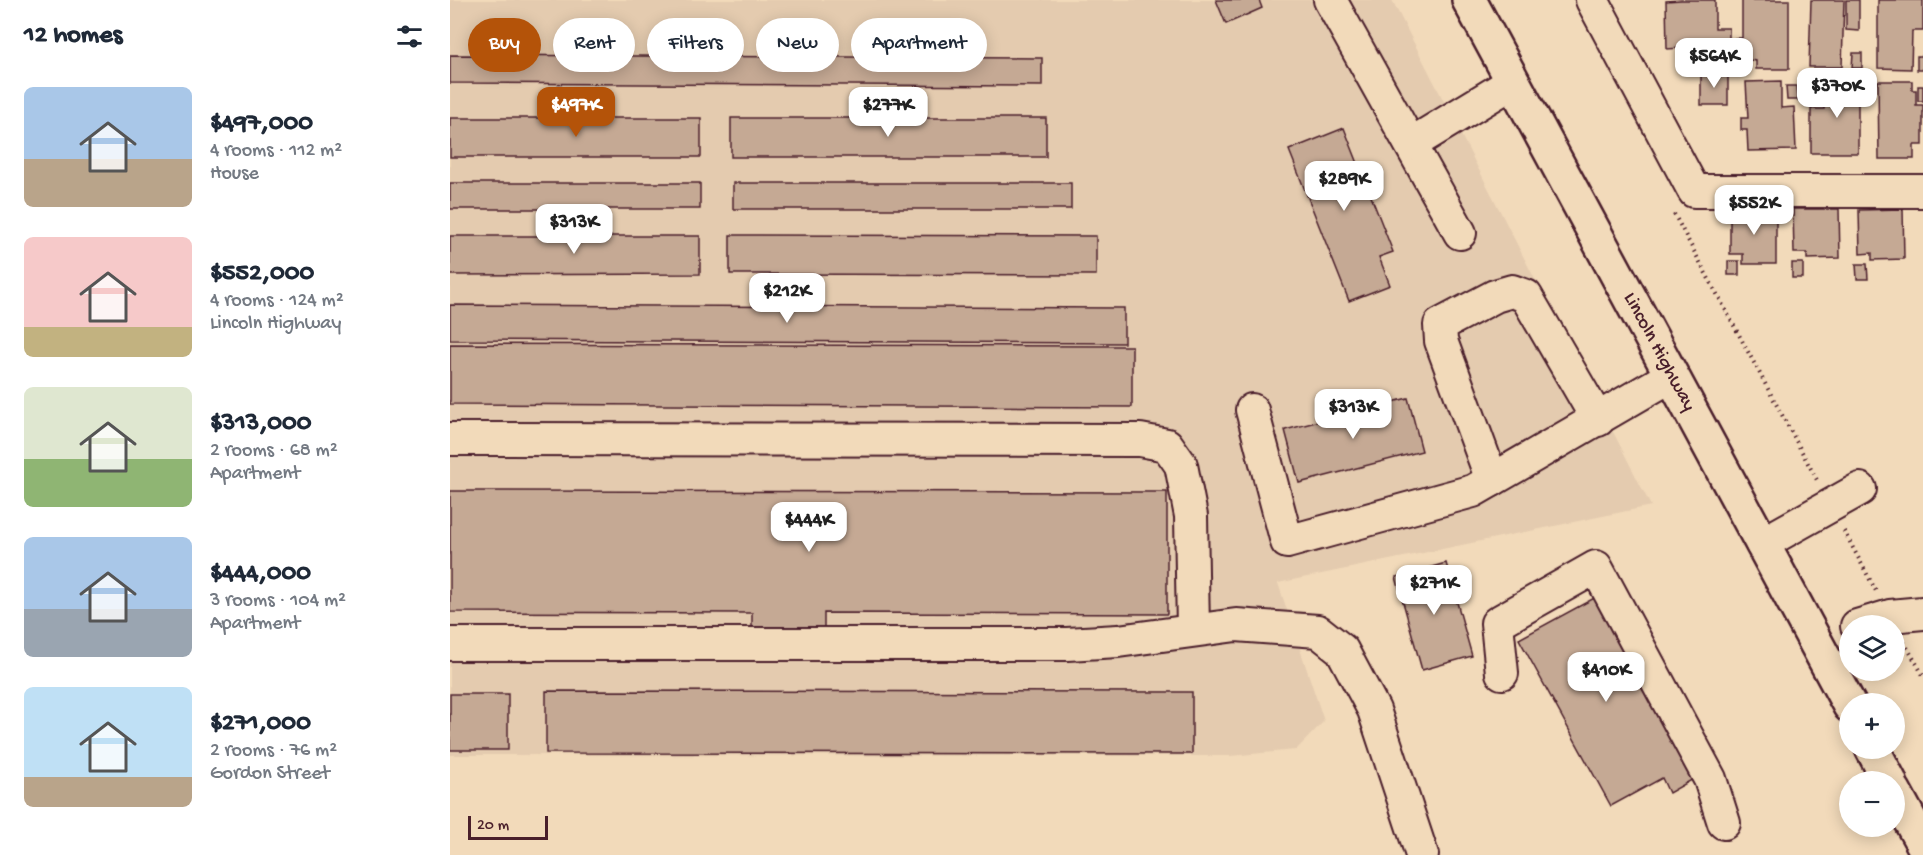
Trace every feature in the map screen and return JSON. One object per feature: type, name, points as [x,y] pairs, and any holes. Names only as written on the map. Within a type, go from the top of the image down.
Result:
[{"type":"highway","name":"Lincoln Highway","points":[[1469,0],[1843,693]]},
{"type":"highway","points":[[1905,811],[1923,844]]},
{"type":"street","points":[[1330,0],[1460,233]]},
{"type":"street","points":[[1592,0],[1694,191],[1923,191]]},
{"type":"street","points":[[1411,144],[1513,82]]},
{"type":"street","points":[[1492,480],[1441,341],[1440,325],[1495,296],[1512,291],[1526,296],[1598,420]]},
{"type":"street","points":[[1252,410],[1287,542],[1473,491],[1598,420],[1671,375]]},
{"type":"street","points":[[450,439],[1140,440],[1167,445],[1181,465],[1191,516],[1192,630]]},
{"type":"street","points":[[1762,544],[1860,489]]},
{"type":"street","points":[[1502,673],[1497,623],[1596,567],[1710,779],[1724,823]]},
{"type":"street","points":[[1905,615],[1923,614]]},
{"type":"street","points":[[450,644],[1067,644],[1118,641],[1236,624],[1318,631],[1342,650],[1374,710],[1422,855]]},
{"type":"street","points":[[1817,646],[1839,635]]},
{"type":"path","points":[[1672,210],[1889,615]]},
{"type":"path","points":[[1905,643],[1923,675]]},
{"type":"shaded area","points":[[450,0],[1392,0],[1651,506],[1278,583],[1324,721],[1296,750],[1230,756],[450,755]]},
{"type":"building","points":[[1216,0],[1259,0],[1262,8],[1226,24]]},
{"type":"building","points":[[1715,0],[1715,28],[1729,28],[1729,60],[1714,60],[1714,66],[1681,67],[1681,48],[1667,49],[1666,1]]},
{"type":"building","points":[[1742,0],[1789,0],[1789,69],[1756,69],[1756,61],[1735,58],[1735,38],[1742,38]]},
{"type":"building","points":[[1811,0],[1844,0],[1842,67],[1809,67]]},
{"type":"building","points":[[1846,0],[1859,0],[1859,31],[1846,30]]},
{"type":"building","points":[[1878,0],[1923,0],[1923,31],[1912,31],[1911,69],[1878,68]]},
{"type":"building","points":[[1853,53],[1862,53],[1862,68],[1852,68]]},
{"type":"building","points":[[450,55],[468,55],[468,72],[541,72],[541,55],[553,56],[553,72],[635,72],[635,56],[647,56],[647,72],[744,72],[744,56],[756,57],[756,72],[839,72],[839,57],[851,57],[851,72],[987,72],[987,58],[1042,58],[1042,86],[450,83]]},
{"type":"building","points":[[1917,56],[1923,56],[1923,70],[1917,70]]},
{"type":"building","points":[[1701,73],[1728,73],[1728,105],[1701,105]]},
{"type":"building","points":[[1824,79],[1858,79],[1858,153],[1811,153],[1811,109],[1824,109]]},
{"type":"building","points":[[1781,81],[1781,108],[1794,107],[1796,150],[1748,151],[1747,130],[1741,130],[1741,118],[1748,118],[1746,82]]},
{"type":"building","points":[[1878,81],[1912,81],[1912,90],[1916,90],[1916,105],[1923,105],[1923,145],[1914,145],[1914,159],[1879,159]]},
{"type":"building","points":[[1807,84],[1818,84],[1818,101],[1807,101]]},
{"type":"building","points":[[1786,86],[1797,86],[1798,100],[1787,100]]},
{"type":"building","points":[[1918,86],[1923,86],[1923,101],[1918,101]]},
{"type":"building","points":[[450,118],[701,118],[701,157],[450,157]]},
{"type":"building","points":[[731,118],[1046,118],[1046,157],[731,157]]},
{"type":"building","points":[[1344,128],[1393,252],[1379,257],[1390,285],[1349,301],[1289,150]]},
{"type":"building","points":[[450,183],[700,183],[700,209],[450,209]]},
{"type":"building","points":[[733,183],[1071,183],[1071,209],[733,209]]},
{"type":"building","points":[[1776,209],[1776,264],[1743,264],[1743,254],[1730,254],[1730,210]]},
{"type":"building","points":[[1793,209],[1839,209],[1840,258],[1807,259],[1807,253],[1794,253]]},
{"type":"building","points":[[1903,209],[1904,259],[1872,260],[1872,253],[1860,254],[1859,210]]},
{"type":"building","points":[[730,235],[1096,236],[1096,275],[730,274]]},
{"type":"building","points":[[450,236],[700,236],[700,274],[450,275]]},
{"type":"building","points":[[1728,261],[1739,261],[1739,275],[1728,275]]},
{"type":"building","points":[[1792,263],[1803,263],[1803,278],[1792,278]]},
{"type":"building","points":[[1856,264],[1867,264],[1868,279],[1857,279]]},
{"type":"building","points":[[450,305],[1124,308],[1124,343],[450,340]]},
{"type":"building","points":[[450,344],[1132,346],[1132,407],[450,404]]},
{"type":"building","points":[[1408,398],[1422,451],[1299,483],[1285,430]]},
{"type":"building","points":[[450,491],[1167,492],[1167,614],[824,613],[824,634],[752,634],[752,613],[450,612]]},
{"type":"building","points":[[1446,563],[1472,656],[1422,670],[1396,577]]},
{"type":"building","points":[[1598,596],[1697,777],[1669,793],[1662,778],[1611,806],[1519,639]]},
{"type":"building","points":[[546,691],[1192,692],[1192,754],[546,753]]},
{"type":"building","points":[[450,694],[508,694],[508,750],[450,750]]}]
